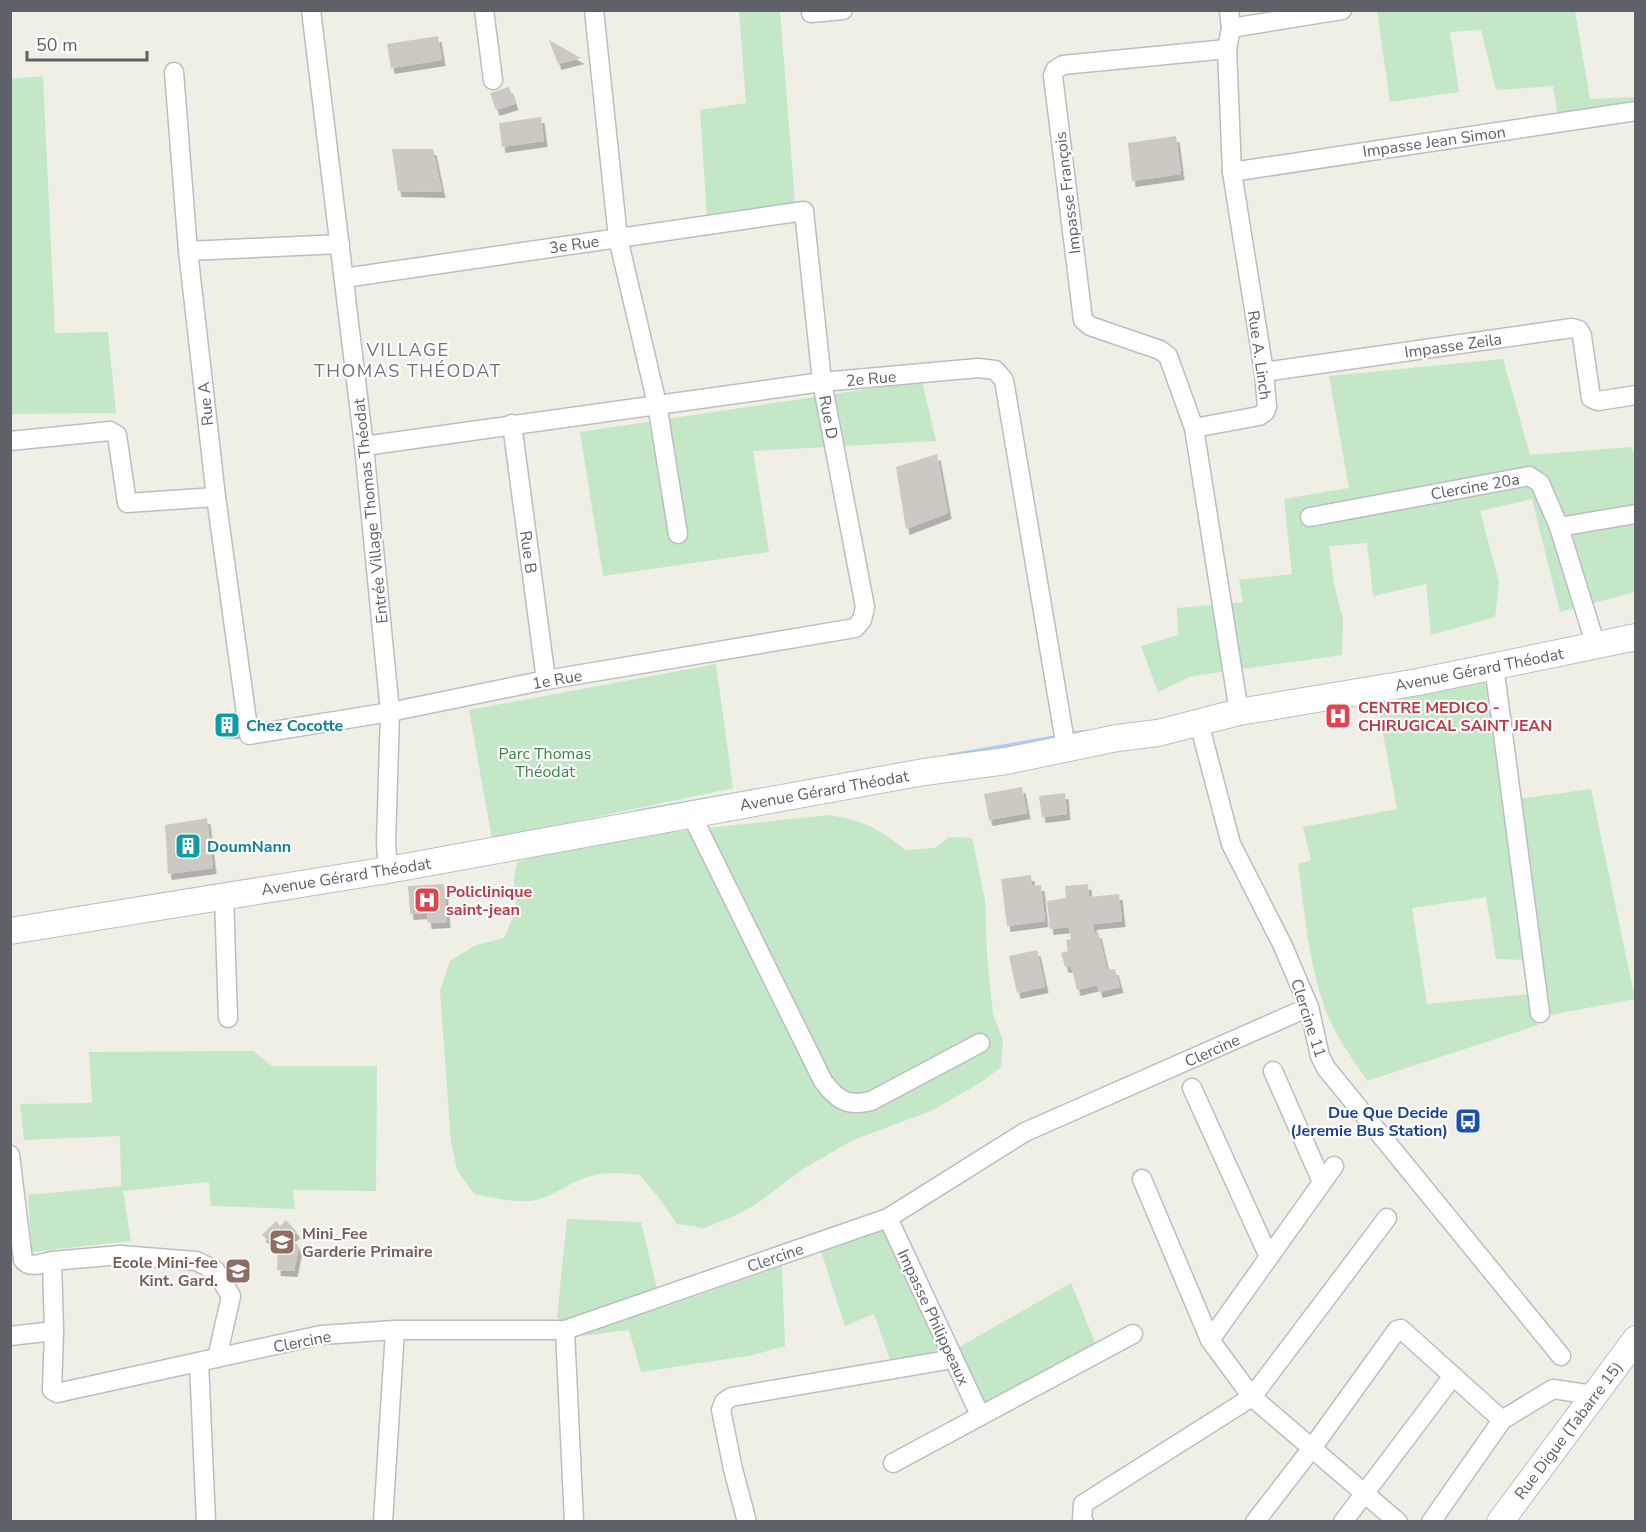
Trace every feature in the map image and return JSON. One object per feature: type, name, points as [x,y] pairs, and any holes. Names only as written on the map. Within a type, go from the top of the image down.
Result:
[{"type":"street","name":"Entrée Village Thomas Théodat","points":[[311,10],[364,446],[390,712],[386,843],[388,870]]},
{"type":"street","points":[[484,10],[493,80]]},
{"type":"street","points":[[594,10],[618,238],[657,404],[678,534]]},
{"type":"street","points":[[811,13],[843,10]]},
{"type":"street","points":[[1230,19],[1342,10]]},
{"type":"street","name":"Rue A. Linch","points":[[1194,428],[1259,416],[1267,407],[1264,372],[1232,172],[1227,49],[1230,19]]},
{"type":"street","name":"Impasse François","points":[[1194,428],[1168,356],[1160,350],[1090,326],[1083,320],[1053,76],[1055,70],[1063,65],[1227,49]]},
{"type":"street","name":"Rue A","points":[[174,72],[188,251],[216,497],[249,735]]},
{"type":"street","name":"Impasse Jean Simon","points":[[1232,172],[1635,111]]},
{"type":"street","name":"3e Rue","points":[[344,278],[804,211]]},
{"type":"street","name":"Rue D","points":[[804,211],[822,382],[865,607],[862,620]]},
{"type":"street","points":[[188,251],[339,244]]},
{"type":"street","name":"Impasse Zeila","points":[[1264,372],[1572,328],[1579,330],[1582,336],[1589,393],[1592,398],[1598,401],[1635,395]]},
{"type":"street","name":"2e Rue","points":[[364,446],[822,382],[978,368],[995,370],[1004,380],[1066,748]]},
{"type":"street","name":"Rue B","points":[[512,424],[546,680]]},
{"type":"street","points":[[1194,428],[1238,708]]},
{"type":"street","points":[[10,441],[110,430],[117,435],[127,503],[216,497]]},
{"type":"street","name":"Clercine 20a","points":[[1310,517],[1529,476],[1540,483],[1558,527],[1596,646]]},
{"type":"street","points":[[1558,527],[1635,514]]},
{"type":"street","name":"1e Rue","points":[[249,735],[390,712],[546,680],[855,628],[862,620]]},
{"type":"street","name":"Avenue Gérard Théodat","points":[[10,931],[388,870],[924,772],[1006,761],[1118,738],[1158,733],[1199,723],[1238,708],[1326,698],[1635,637]]},
{"type":"street","points":[[1494,666],[1540,1012]]},
{"type":"street","name":"Clercine 11","points":[[1199,723],[1232,843],[1282,944],[1309,1007],[1320,1056],[1326,1068],[1561,1356]]},
{"type":"street","points":[[691,814],[823,1081],[833,1094],[843,1101],[857,1105],[871,1101],[980,1043]]},
{"type":"street","points":[[224,896],[228,1018]]},
{"type":"street","name":"Clercine","points":[[54,1331],[52,1390],[55,1393],[321,1335],[395,1330],[565,1330],[888,1218],[1025,1132],[1309,1007]]},
{"type":"street","points":[[1274,1071],[1322,1182]]},
{"type":"street","points":[[1192,1088],[1269,1257]]},
{"type":"street","points":[[10,1155],[25,1263],[31,1265],[52,1261],[129,1255],[196,1261],[215,1270],[231,1296],[208,1360],[206,1521]]},
{"type":"street","points":[[1210,1340],[1334,1166]]},
{"type":"street","points":[[1142,1179],[1210,1340],[1252,1397],[1398,1521]]},
{"type":"street","name":"Impasse Philippeaux","points":[[888,1218],[980,1415]]},
{"type":"street","points":[[1084,1521],[1082,1520],[1083,1503],[1252,1397],[1388,1218]]},
{"type":"street","points":[[10,1336],[54,1331],[52,1261]]},
{"type":"street","points":[[1255,1521],[1312,1448],[1397,1330],[1401,1329],[1502,1420]]},
{"type":"street","points":[[383,1521],[395,1330]]},
{"type":"street","points":[[565,1330],[574,1521]]},
{"type":"street","points":[[893,1463],[1133,1334]]},
{"type":"street","name":"Rue Digue (Tabarre 15)","points":[[1500,1521],[1635,1339]]},
{"type":"street","points":[[747,1521],[721,1410],[724,1402],[731,1397],[953,1359]]},
{"type":"street","points":[[1343,1521],[1454,1376]]},
{"type":"street","points":[[1431,1521],[1502,1420],[1553,1389],[1593,1395]]},
{"type":"green space","points":[[739,11],[780,11],[795,203],[707,216],[700,110],[746,103]]},
{"type":"green space","points":[[1377,11],[1575,11],[1590,99],[1635,97],[1635,121],[1560,129],[1553,86],[1496,90],[1481,30],[1450,32],[1459,92],[1390,102]]},
{"type":"green space","points":[[43,76],[55,333],[108,332],[116,413],[11,414],[11,79]]},
{"type":"green space","points":[[1503,359],[1530,455],[1631,447],[1636,459],[1635,592],[1560,612],[1532,499],[1480,511],[1499,582],[1495,617],[1431,635],[1426,584],[1373,596],[1367,543],[1329,546],[1334,584],[1343,619],[1342,655],[1192,676],[1158,692],[1141,646],[1178,635],[1177,608],[1243,602],[1239,580],[1292,574],[1284,499],[1349,488],[1329,376]]},
{"type":"green space","points":[[922,381],[936,441],[753,451],[769,552],[603,576],[580,432]]},
{"type":"green space","name":"Parc Thomas Théodat","points":[[716,664],[733,788],[492,839],[469,710]]},
{"type":"green space","points":[[1485,681],[1525,960],[1496,959],[1486,897],[1412,908],[1427,1004],[1530,994],[1538,1025],[1367,1081],[1335,1031],[1319,991],[1306,928],[1298,864],[1311,860],[1303,827],[1397,809],[1377,701]]},
{"type":"green space","points":[[1591,789],[1635,999],[1550,1015],[1518,799]]},
{"type":"green space","points":[[829,815],[870,826],[906,850],[935,848],[949,837],[972,838],[985,900],[987,956],[993,1014],[1003,1040],[1001,1067],[980,1083],[931,1111],[853,1140],[803,1169],[755,1205],[704,1228],[677,1224],[640,1175],[599,1174],[537,1200],[529,1201],[474,1194],[457,1170],[451,1142],[440,991],[450,961],[476,945],[504,938],[516,910],[514,880],[517,862],[565,848],[624,837]]},
{"type":"green space","points":[[253,1051],[272,1066],[377,1066],[376,1191],[293,1190],[295,1209],[211,1206],[209,1182],[123,1191],[131,1241],[32,1252],[28,1195],[121,1186],[120,1136],[24,1140],[20,1104],[92,1103],[89,1052]]},
{"type":"green space","points":[[567,1219],[641,1222],[656,1285],[665,1307],[782,1266],[785,1346],[753,1355],[641,1372],[629,1330],[582,1336],[557,1318]]},
{"type":"green space","points":[[887,1230],[942,1350],[891,1362],[874,1314],[845,1326],[819,1245]]},
{"type":"green space","points":[[1071,1283],[1096,1345],[984,1405],[954,1350]]},
{"type":"building","points":[[438,36],[442,60],[391,68],[387,44]]},
{"type":"building","points":[[549,40],[581,58],[558,64]]},
{"type":"building","points":[[509,87],[515,104],[496,110],[490,93]]},
{"type":"building","points":[[541,117],[544,141],[502,147],[499,123]]},
{"type":"building","points":[[1176,136],[1181,174],[1132,181],[1128,143]]},
{"type":"building","points":[[392,149],[433,149],[442,192],[398,191]]},
{"type":"building","points":[[937,454],[948,513],[906,529],[896,467]]},
{"type":"building","name":"Chez Cocotte","points":[[235,712],[236,733],[219,732],[217,717]]},
{"type":"building","points":[[1022,787],[1027,813],[989,820],[984,794]]},
{"type":"building","points":[[1065,793],[1067,814],[1042,817],[1039,796]]},
{"type":"building","name":"DoumNann","points":[[207,818],[213,868],[168,874],[165,825]]},
{"type":"building","points":[[1031,875],[1032,886],[1041,885],[1045,921],[1007,926],[1001,879]]},
{"type":"building","name":"Policlinique saint-jean","points":[[444,884],[447,922],[428,923],[427,913],[410,914],[408,886]]},
{"type":"building","points":[[1088,884],[1089,897],[1119,894],[1122,921],[1093,924],[1094,933],[1098,932],[1107,970],[1115,969],[1120,987],[1099,992],[1097,985],[1077,990],[1071,966],[1065,967],[1061,953],[1068,951],[1066,940],[1071,939],[1069,927],[1050,929],[1047,901],[1066,898],[1065,886]]},
{"type":"building","points":[[1037,950],[1045,987],[1017,993],[1009,956]]},
{"type":"building","name":"Mini_Fee Garderie Primaire","points":[[286,1220],[297,1232],[291,1237],[299,1247],[294,1271],[277,1270],[278,1249],[262,1235],[276,1221],[280,1226]]},
{"type":"waterway","points":[[1071,734],[1086,732]]},
{"type":"waterway","points":[[949,756],[1058,737]]},
{"type":"waterway","points":[[636,812],[754,791]]},
{"type":"place","name":"CENTRE MEDICO - CHIRUGICAL SAINT JEAN","points":[[1338,716]]},
{"type":"place","name":"Chez Cocotte","points":[[227,725]]},
{"type":"place","name":"DoumNann","points":[[188,846]]},
{"type":"place","name":"Policlinique saint-jean","points":[[427,900]]},
{"type":"place","name":"Due Que Decide (Jeremie Bus Station)","points":[[1468,1121]]},
{"type":"place","name":"Mini_Fee Garderie Primaire","points":[[282,1242]]},
{"type":"place","name":"Ecole Mini-fee Kint. Gard.","points":[[238,1271]]},
{"type":"district","name":"VILLAGE THOMAS THÉODAT","points":[[408,360]]}]
